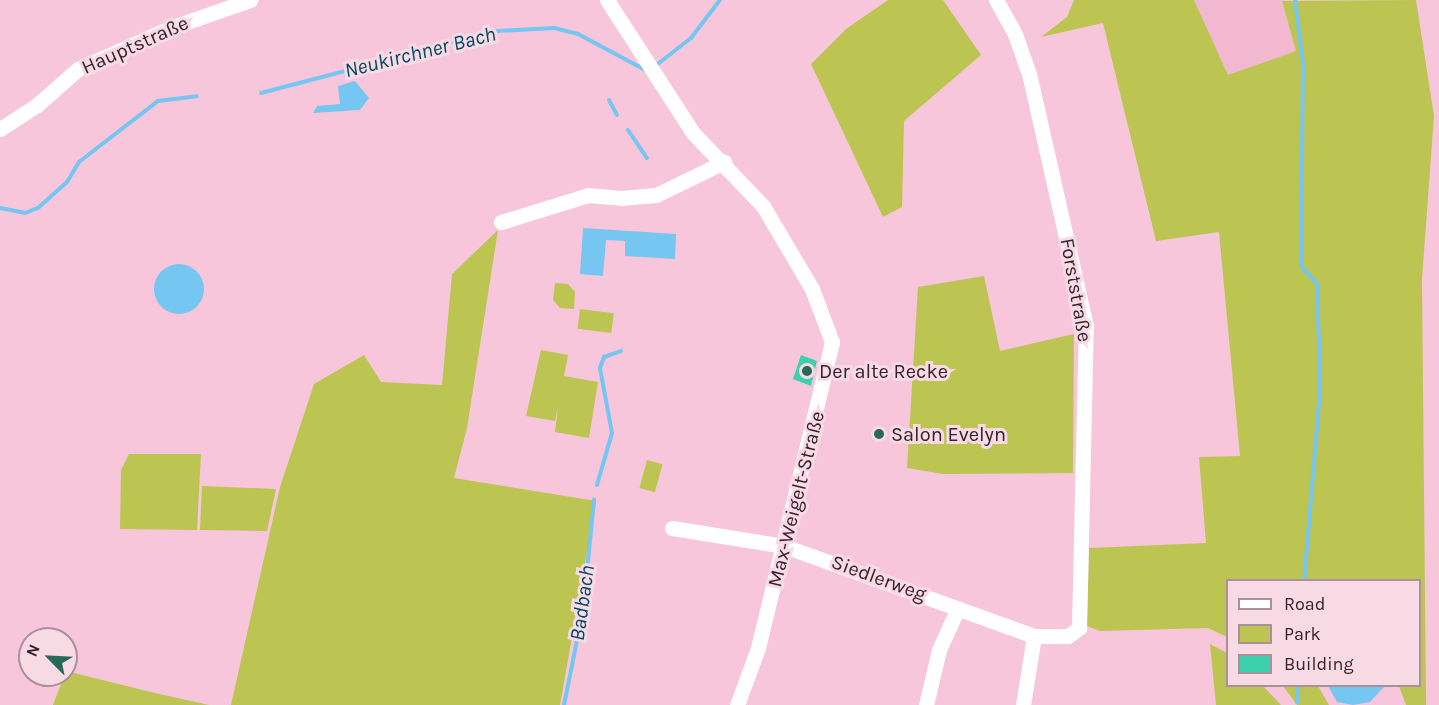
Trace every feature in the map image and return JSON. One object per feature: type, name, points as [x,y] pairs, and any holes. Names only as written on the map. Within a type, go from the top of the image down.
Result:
[{"type":"street","name":"Hauptstraße","points":[[0,129],[37,105],[78,69],[170,28],[250,0]]},
{"type":"street","name":"Max-Weigelt-Straße","points":[[607,0],[650,63],[693,133],[724,162],[764,206],[812,289],[832,342],[758,648],[737,705]]},
{"type":"street","name":"Forststraße","points":[[996,0],[1016,34],[1029,74],[1086,326],[1079,628]]},
{"type":"street","points":[[501,222],[588,195],[656,195],[724,162]]},
{"type":"street","name":"Siedlerweg","points":[[672,528],[784,546],[1034,636],[1068,636],[1079,628]]},
{"type":"street","points":[[926,705],[939,650],[958,608]]},
{"type":"street","points":[[1023,705],[1034,636]]},
{"type":"shaded area","points":[[1194,0],[1289,0],[1282,1],[1296,51],[1228,75]]},
{"type":"green space","points":[[888,0],[943,0],[981,55],[904,121],[902,207],[883,217],[811,64],[846,29]]},
{"type":"green space","points":[[1074,0],[1194,0],[1228,75],[1296,51],[1282,1],[1416,0],[1434,116],[1422,279],[1426,705],[1406,705],[1399,687],[1421,687],[1421,579],[1226,579],[1226,637],[1208,628],[1100,631],[1087,626],[1089,548],[1206,543],[1199,457],[1240,456],[1219,232],[1156,241],[1103,23],[1041,37],[1067,17]]},
{"type":"green space","points":[[498,230],[467,428],[454,478],[596,501],[560,705],[231,705],[280,487],[314,384],[364,355],[381,382],[442,385],[452,274]]},
{"type":"green space","points":[[984,276],[1000,351],[1074,334],[1073,473],[943,474],[907,468],[918,287]]},
{"type":"green space","points":[[555,283],[568,284],[575,292],[574,309],[560,308],[553,300]]},
{"type":"green space","points":[[580,309],[614,313],[611,333],[578,329]]},
{"type":"green space","points":[[541,350],[568,355],[564,376],[598,382],[589,438],[555,432],[558,407],[555,421],[526,416]]},
{"type":"green space","points":[[129,454],[201,454],[197,530],[120,529],[121,470]]},
{"type":"green space","points":[[647,460],[662,464],[655,492],[639,488]]},
{"type":"green space","points":[[202,486],[276,489],[267,531],[200,530]]},
{"type":"green space","points":[[1210,644],[1226,652],[1226,687],[1264,687],[1281,705],[1216,705]]},
{"type":"green space","points":[[78,674],[209,705],[53,705],[60,687],[78,687]]},
{"type":"green space","points":[[1284,687],[1319,687],[1329,705],[1297,705]]},
{"type":"water","points":[[355,81],[369,98],[360,110],[313,113],[317,106],[340,104],[338,86]]},
{"type":"water","points":[[583,228],[676,234],[675,259],[625,256],[625,241],[606,240],[603,276],[580,274]]},
{"type":"water","points":[[179,264],[197,271],[204,289],[197,307],[179,314],[161,307],[154,289],[161,271]]},
{"type":"water","points":[[1329,687],[1384,687],[1370,702],[1353,705],[1337,702]]},
{"type":"building","name":"Der alte Recke","points":[[801,355],[817,361],[811,386],[793,379]]},
{"type":"waterway","name":"Neukirchner Bach","points":[[654,67],[691,38],[720,0]]},
{"type":"waterway","points":[[1295,0],[1303,63],[1301,266],[1317,284],[1319,344],[1319,403],[1304,579]]},
{"type":"waterway","name":"Neukirchner Bach","points":[[261,93],[497,31],[554,28],[578,34],[647,71]]},
{"type":"waterway","name":"Neukirchner Bach","points":[[0,208],[25,213],[38,208],[67,182],[79,162],[158,101],[197,96]]},
{"type":"waterway","points":[[609,100],[617,115]]},
{"type":"waterway","points":[[628,130],[647,158]]},
{"type":"waterway","points":[[597,485],[612,433],[600,368],[604,357],[621,351]]},
{"type":"waterway","name":"Badbach","points":[[564,705],[583,611],[594,500]]},
{"type":"waterway","points":[[1297,702],[1298,687]]},
{"type":"place","name":"Der alte Recke","points":[[807,371]]},
{"type":"place","name":"Salon Evelyn","points":[[879,434]]}]
